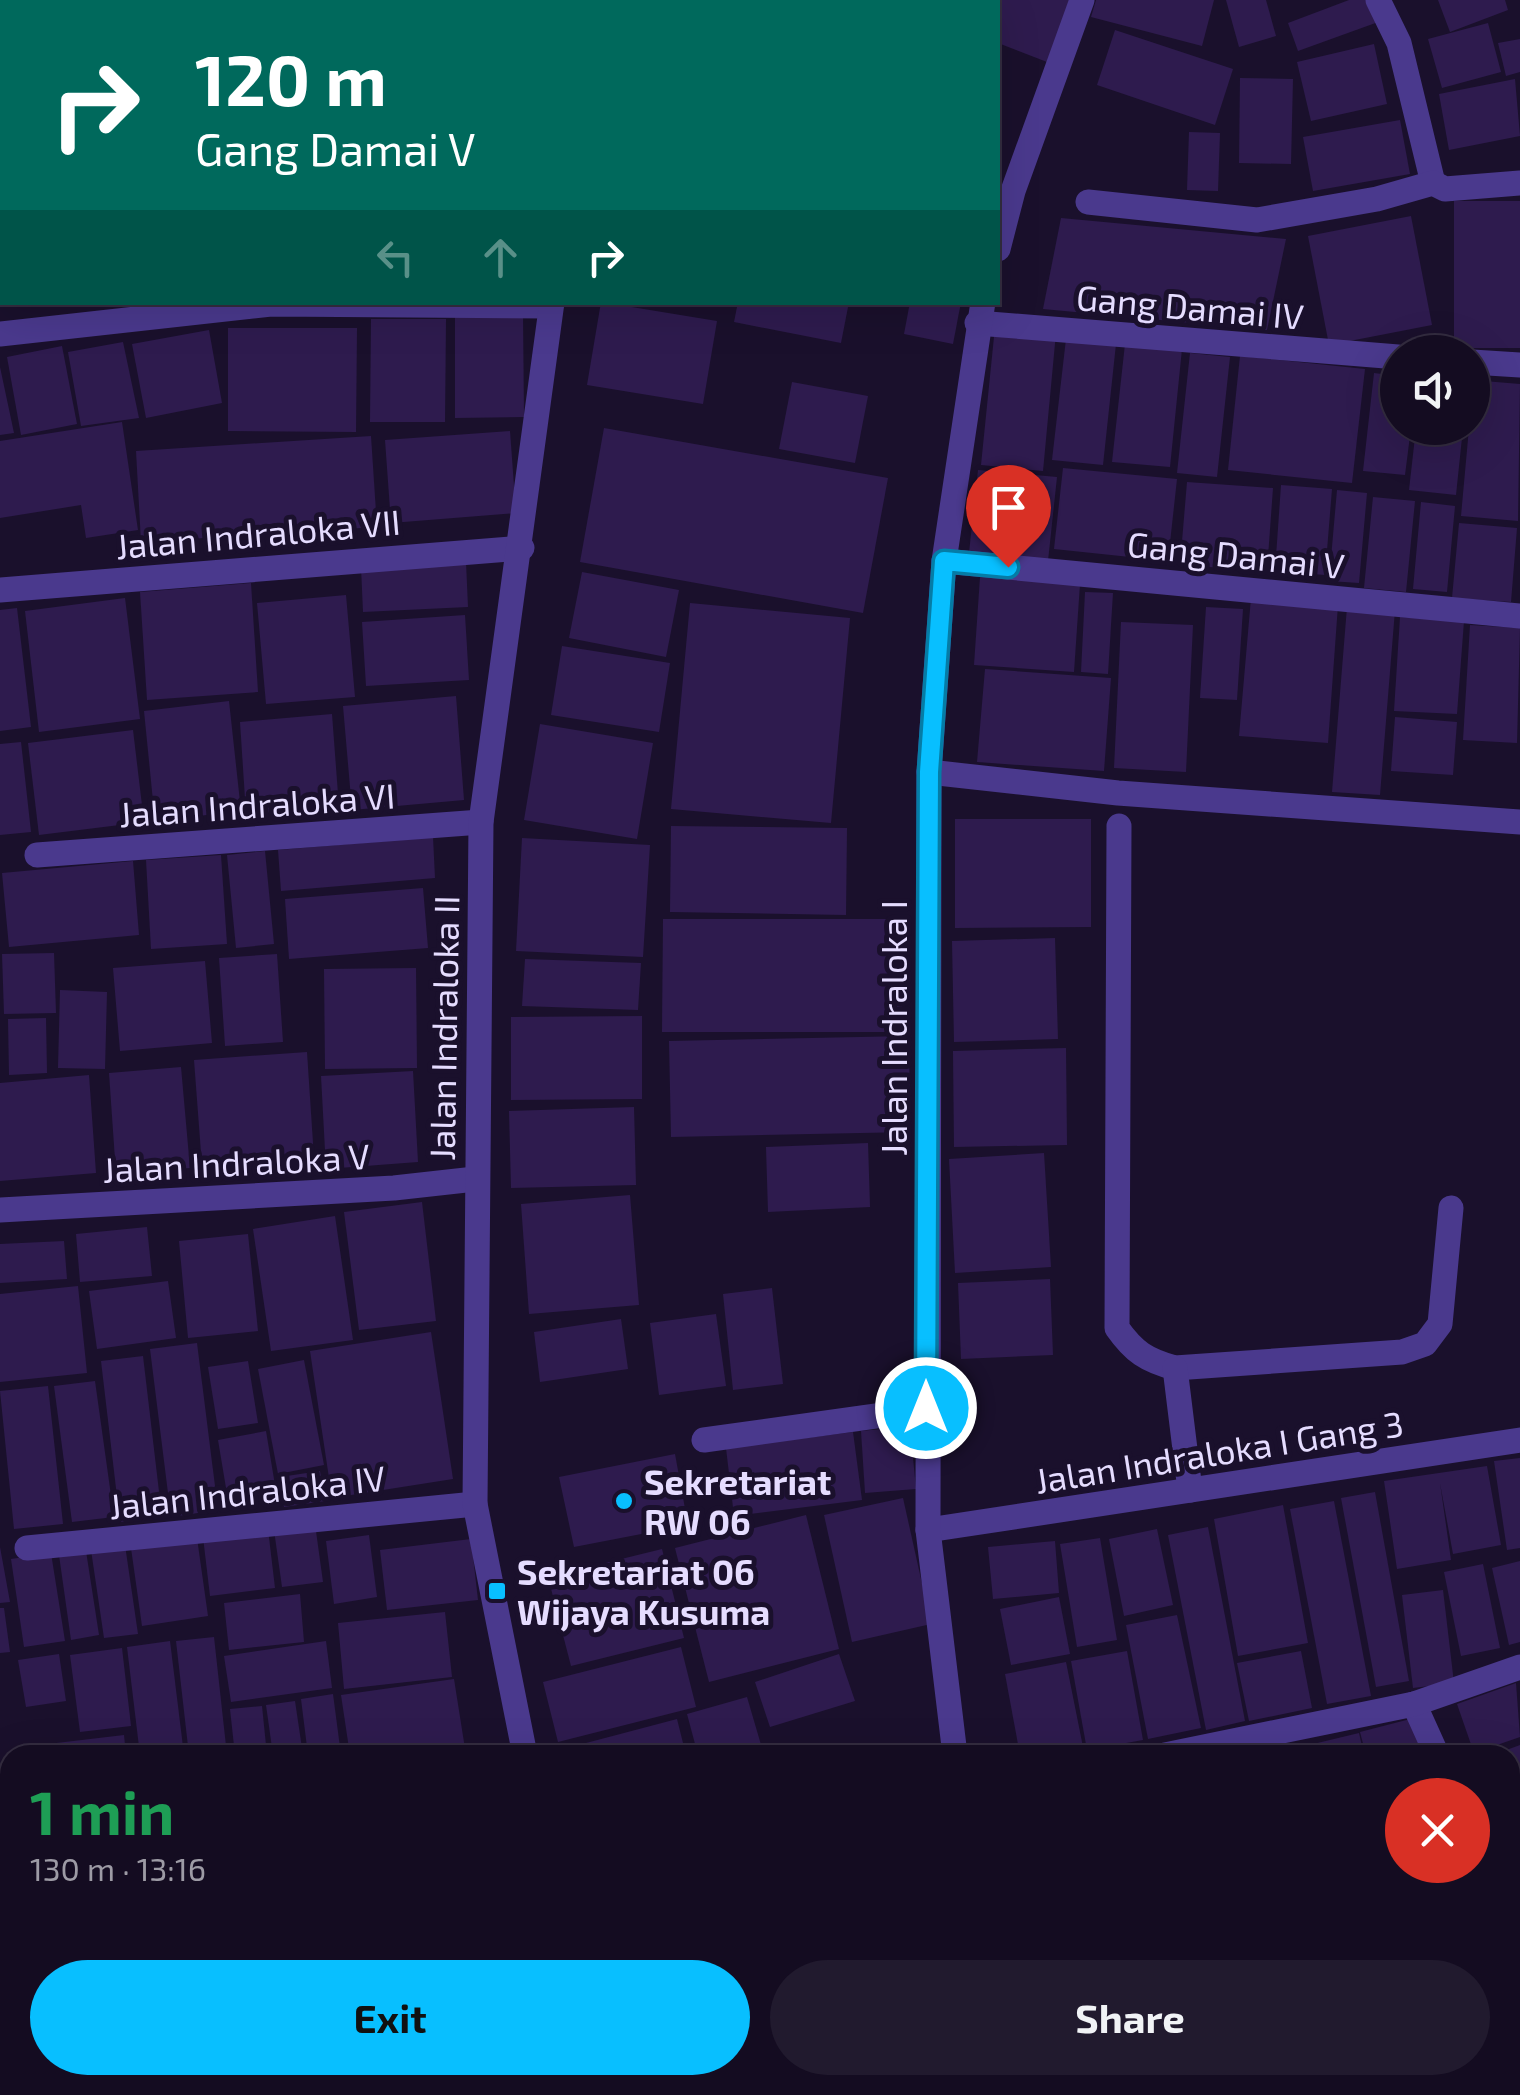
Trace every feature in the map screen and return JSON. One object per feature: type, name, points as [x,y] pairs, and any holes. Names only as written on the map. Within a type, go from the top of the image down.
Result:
[{"type":"street","points":[[1000,241],[1013,191],[1082,0]]},
{"type":"street","points":[[1378,0],[1400,43],[1432,183]]},
{"type":"street","points":[[1088,202],[1257,220],[1378,199],[1432,183],[1445,189],[1520,183]]},
{"type":"street","points":[[0,334],[262,305]]},
{"type":"street","name":"Jalan Indraloka II","points":[[523,1745],[475,1504],[481,822],[522,548],[552,305]]},
{"type":"street","name":"Gang Damai IV","points":[[980,313],[1380,355]]},
{"type":"street","name":"Jalan Indraloka I","points":[[954,1745],[928,1530],[929,772],[944,561],[980,313]]},
{"type":"street","points":[[1490,363],[1520,365]]},
{"type":"street","name":"Jalan Indraloka VII","points":[[0,590],[522,548]]},
{"type":"street","name":"Gang Damai V","points":[[944,561],[1520,616]]},
{"type":"street","points":[[929,772],[1118,792],[1520,822]]},
{"type":"street","name":"Jalan Indraloka VI","points":[[37,855],[481,822]]},
{"type":"street","points":[[1119,826],[1117,1328],[1144,1360],[1174,1368],[1402,1352],[1425,1344],[1440,1324],[1452,1208]]},
{"type":"street","name":"Jalan Indraloka V","points":[[0,1210],[394,1188],[476,1178]]},
{"type":"street","points":[[1174,1368],[1190,1490]]},
{"type":"street","points":[[704,1440],[926,1408]]},
{"type":"street","name":"Jalan Indraloka I Gang 3","points":[[928,1530],[1520,1440]]},
{"type":"street","name":"Jalan Indraloka IV","points":[[26,1548],[475,1504]]},
{"type":"street","points":[[1213,1745],[1414,1704],[1520,1667]]},
{"type":"street","points":[[1414,1704],[1432,1745]]},
{"type":"building","points":[[1000,0],[1071,0],[1047,62],[1000,44]]},
{"type":"building","points":[[1096,0],[1214,0],[1202,46],[1091,17]]},
{"type":"building","points":[[1226,0],[1266,0],[1276,36],[1239,47]]},
{"type":"building","points":[[1349,0],[1373,0],[1381,21],[1298,51],[1288,23]]},
{"type":"building","points":[[1438,0],[1505,0],[1508,10],[1450,32]]},
{"type":"building","points":[[1488,23],[1501,72],[1442,88],[1428,39]]},
{"type":"building","points":[[1115,30],[1233,69],[1215,125],[1097,85]]},
{"type":"building","points":[[1520,39],[1520,72],[1506,76],[1498,43]]},
{"type":"building","points":[[1374,44],[1387,104],[1311,121],[1297,62]]},
{"type":"building","points":[[1240,78],[1293,79],[1291,164],[1239,163]]},
{"type":"building","points":[[1515,79],[1520,136],[1449,150],[1439,94]]},
{"type":"building","points":[[1400,120],[1410,174],[1313,191],[1303,137]]},
{"type":"building","points":[[1189,132],[1220,133],[1218,191],[1187,190]]},
{"type":"building","points":[[1454,201],[1520,201],[1520,348],[1490,348],[1490,335],[1454,335]]},
{"type":"building","points":[[1411,216],[1432,325],[1329,345],[1308,236]]},
{"type":"building","points":[[1061,218],[1286,239],[1267,330],[1043,309]]},
{"type":"building","points":[[600,305],[717,321],[703,404],[587,385]]},
{"type":"building","points":[[737,305],[848,305],[841,343],[734,322]]},
{"type":"building","points":[[909,305],[960,305],[953,344],[904,334]]},
{"type":"building","points":[[523,314],[524,417],[455,418],[455,315]]},
{"type":"building","points":[[371,319],[446,319],[445,422],[370,422]]},
{"type":"building","points":[[995,327],[1056,333],[1043,471],[981,465]]},
{"type":"building","points":[[228,328],[357,328],[356,432],[228,431]]},
{"type":"building","points":[[209,330],[222,403],[146,418],[132,344]]},
{"type":"building","points":[[1066,339],[1116,344],[1103,465],[1052,460]]},
{"type":"building","points":[[123,342],[139,418],[81,426],[68,352]]},
{"type":"building","points":[[1125,344],[1182,349],[1170,467],[1112,462]]},
{"type":"building","points":[[62,346],[77,424],[21,435],[7,357]]},
{"type":"building","points":[[1190,353],[1230,357],[1217,477],[1177,473]]},
{"type":"building","points":[[1240,356],[1365,369],[1352,483],[1228,470]]},
{"type":"building","points":[[0,367],[14,433],[0,435]]},
{"type":"building","points":[[1374,373],[1380,374],[1380,445],[1409,445],[1405,475],[1363,471]]},
{"type":"building","points":[[792,382],[868,396],[855,463],[779,449]]},
{"type":"building","points":[[1490,382],[1520,384],[1518,521],[1461,516],[1467,445],[1490,445]]},
{"type":"building","points":[[122,422],[138,530],[86,538],[81,505],[0,518],[0,441]]},
{"type":"building","points":[[604,428],[888,478],[863,613],[580,562]]},
{"type":"building","points":[[510,431],[516,513],[391,523],[385,440]]},
{"type":"building","points":[[371,436],[377,527],[141,542],[136,451]]},
{"type":"building","points":[[1414,445],[1461,445],[1456,495],[1409,490]]},
{"type":"building","points":[[1063,468],[1177,479],[1168,561],[1054,549]]},
{"type":"building","points":[[978,470],[1057,477],[1048,561],[969,553]]},
{"type":"building","points":[[1187,482],[1273,488],[1267,571],[1180,565]]},
{"type":"building","points":[[1281,485],[1332,489],[1325,575],[1275,571]]},
{"type":"building","points":[[1337,490],[1367,493],[1359,583],[1329,581]]},
{"type":"building","points":[[1373,497],[1415,501],[1406,592],[1364,588]]},
{"type":"building","points":[[1421,502],[1455,506],[1447,592],[1413,589]]},
{"type":"building","points":[[1459,523],[1517,528],[1511,602],[1452,598]]},
{"type":"building","points":[[466,562],[468,607],[363,612],[361,567]]},
{"type":"building","points":[[582,572],[679,590],[666,657],[569,638]]},
{"type":"building","points":[[980,577],[1080,584],[1074,672],[974,665]]},
{"type":"building","points":[[251,583],[258,692],[147,700],[140,592]]},
{"type":"building","points":[[1085,592],[1113,593],[1108,674],[1081,672]]},
{"type":"building","points":[[346,595],[355,697],[266,704],[257,603]]},
{"type":"building","points":[[125,598],[140,719],[39,732],[25,611]]},
{"type":"building","points":[[1251,598],[1338,605],[1328,743],[1239,736]]},
{"type":"building","points":[[690,603],[850,618],[831,823],[671,809]]},
{"type":"building","points":[[1206,607],[1243,609],[1237,700],[1200,698]]},
{"type":"building","points":[[1347,607],[1395,610],[1380,795],[1332,792]]},
{"type":"building","points":[[17,608],[31,727],[0,731],[0,610]]},
{"type":"building","points":[[465,615],[469,680],[366,686],[362,622]]},
{"type":"building","points":[[1400,617],[1464,621],[1457,714],[1394,711]]},
{"type":"building","points":[[1121,622],[1193,625],[1186,772],[1114,768]]},
{"type":"building","points":[[1470,625],[1520,628],[1517,743],[1463,740]]},
{"type":"building","points":[[562,646],[670,663],[659,732],[551,715]]},
{"type":"building","points":[[985,669],[1111,678],[1104,771],[977,762]]},
{"type":"building","points":[[456,696],[464,800],[352,810],[343,706]]},
{"type":"building","points":[[229,701],[241,811],[155,821],[144,711]]},
{"type":"building","points":[[332,714],[339,807],[246,814],[240,722]]},
{"type":"building","points":[[1395,717],[1457,722],[1453,775],[1391,771]]},
{"type":"building","points":[[540,724],[653,743],[637,839],[524,820]]},
{"type":"building","points":[[133,730],[144,822],[39,835],[28,743]]},
{"type":"building","points":[[21,742],[31,832],[0,835],[0,744]]},
{"type":"building","points":[[955,819],[1091,819],[1091,927],[955,928]]},
{"type":"building","points":[[671,826],[847,828],[846,915],[670,912]]},
{"type":"building","points":[[433,837],[435,878],[281,891],[278,850]]},
{"type":"building","points":[[522,838],[650,845],[643,957],[516,951]]},
{"type":"building","points":[[265,851],[274,944],[236,948],[227,855]]},
{"type":"building","points":[[221,855],[227,944],[151,949],[146,860]]},
{"type":"building","points":[[133,861],[139,935],[9,947],[2,873]]},
{"type":"building","points":[[423,888],[428,948],[289,959],[285,899]]},
{"type":"building","points":[[663,919],[903,919],[902,1032],[662,1032]]},
{"type":"building","points":[[1055,938],[1058,1039],[954,1042],[952,941]]},
{"type":"building","points":[[54,953],[56,1013],[4,1014],[2,954]]},
{"type":"building","points":[[277,954],[283,1042],[225,1046],[219,958]]},
{"type":"building","points":[[525,959],[641,963],[638,1010],[522,1006]]},
{"type":"building","points":[[205,961],[212,1043],[120,1051],[113,968]]},
{"type":"building","points":[[416,968],[417,1068],[325,1069],[324,969]]},
{"type":"building","points":[[60,990],[107,992],[105,1069],[58,1068]]},
{"type":"building","points":[[642,1016],[642,1099],[511,1100],[511,1017]]},
{"type":"building","points":[[46,1018],[47,1073],[9,1075],[8,1019]]},
{"type":"building","points":[[909,1036],[910,1132],[671,1137],[669,1041]]},
{"type":"building","points":[[1066,1048],[1067,1145],[954,1147],[953,1051]]},
{"type":"building","points":[[307,1052],[314,1158],[202,1166],[194,1060]]},
{"type":"building","points":[[181,1067],[190,1168],[116,1174],[109,1073]]},
{"type":"building","points":[[413,1071],[418,1162],[326,1169],[321,1076]]},
{"type":"building","points":[[89,1075],[96,1173],[0,1181],[0,1083]]},
{"type":"building","points":[[634,1107],[636,1185],[511,1188],[509,1111]]},
{"type":"building","points":[[868,1143],[870,1207],[768,1212],[766,1147]]},
{"type":"building","points":[[1044,1153],[1051,1267],[955,1273],[949,1159]]},
{"type":"building","points":[[630,1195],[639,1305],[529,1314],[521,1204]]},
{"type":"building","points":[[422,1202],[436,1321],[359,1330],[344,1212]]},
{"type":"building","points":[[335,1216],[353,1340],[271,1351],[253,1229]]},
{"type":"building","points":[[147,1227],[152,1276],[80,1282],[76,1234]]},
{"type":"building","points":[[248,1234],[258,1331],[188,1338],[179,1241]]},
{"type":"building","points":[[64,1241],[67,1279],[0,1283],[0,1244]]},
{"type":"building","points":[[1050,1279],[1053,1355],[961,1359],[958,1283]]},
{"type":"building","points":[[168,1281],[176,1338],[97,1349],[89,1291]]},
{"type":"building","points":[[78,1286],[87,1373],[0,1382],[0,1294]]},
{"type":"building","points":[[772,1288],[783,1384],[733,1390],[723,1294]]},
{"type":"building","points":[[716,1314],[726,1386],[659,1395],[650,1323]]},
{"type":"building","points":[[621,1319],[628,1369],[540,1382],[534,1332]]},
{"type":"building","points":[[431,1332],[453,1479],[332,1498],[310,1351]]},
{"type":"building","points":[[197,1343],[218,1510],[171,1517],[150,1349]]},
{"type":"building","points":[[143,1356],[162,1517],[120,1522],[101,1361]]},
{"type":"building","points":[[304,1360],[324,1465],[278,1474],[258,1369]]},
{"type":"building","points":[[248,1361],[258,1423],[218,1429],[208,1367]]},
{"type":"building","points":[[95,1381],[114,1517],[72,1522],[54,1386]]},
{"type":"building","points":[[48,1386],[63,1524],[14,1529],[0,1391]]},
{"type":"building","points":[[910,1426],[916,1489],[865,1493],[861,1431]]},
{"type":"building","points":[[266,1431],[276,1491],[228,1500],[218,1440]]},
{"type":"building","points":[[853,1432],[862,1500],[734,1516],[726,1448]]},
{"type":"building","name":"Sekretariat RW 06","points":[[675,1454],[688,1525],[574,1547],[559,1477]]},
{"type":"building","points":[[1520,1458],[1520,1548],[1507,1550],[1494,1461]]},
{"type":"building","points":[[1487,1466],[1501,1545],[1453,1554],[1440,1483],[1451,1560],[1397,1569],[1384,1481]]},
{"type":"building","points":[[320,1471],[325,1501],[284,1507],[280,1477]]},
{"type":"building","points":[[1375,1492],[1409,1681],[1376,1687],[1341,1498]]},
{"type":"building","points":[[903,1498],[931,1624],[852,1642],[824,1515]]},
{"type":"building","points":[[1334,1501],[1371,1696],[1327,1704],[1290,1509]]},
{"type":"building","points":[[1283,1505],[1308,1643],[1238,1656],[1214,1519]]},
{"type":"building","points":[[806,1515],[839,1649],[709,1682],[675,1548]]},
{"type":"building","points":[[315,1524],[323,1582],[282,1587],[274,1530]]},
{"type":"building","points":[[1208,1527],[1245,1721],[1206,1730],[1168,1535]]},
{"type":"building","points":[[268,1529],[275,1588],[210,1596],[203,1537]]},
{"type":"building","points":[[1157,1529],[1173,1605],[1124,1616],[1109,1539]]},
{"type":"building","points":[[369,1535],[377,1597],[334,1604],[326,1541]]},
{"type":"building","points":[[197,1538],[208,1616],[142,1626],[131,1548]]},
{"type":"building","points":[[1100,1538],[1117,1640],[1077,1647],[1060,1544]]},
{"type":"building","points":[[471,1539],[478,1600],[387,1610],[380,1550]]},
{"type":"building","points":[[1055,1541],[1059,1593],[993,1599],[988,1547]]},
{"type":"building","points":[[125,1545],[138,1634],[104,1638],[91,1550]]},
{"type":"building","points":[[0,1547],[10,1602],[0,1603]]},
{"type":"building","points":[[662,1549],[684,1638],[571,1666],[548,1577]]},
{"type":"building","points":[[86,1551],[99,1635],[71,1640],[59,1555]]},
{"type":"building","points":[[51,1553],[65,1641],[24,1647],[11,1559]]},
{"type":"building","points":[[1520,1561],[1520,1642],[1509,1645],[1492,1568]]},
{"type":"building","points":[[1483,1564],[1500,1648],[1461,1656],[1444,1572]]},
{"type":"building","points":[[1443,1590],[1454,1683],[1413,1688],[1402,1595]]},
{"type":"building","points":[[300,1594],[304,1642],[229,1650],[224,1603]]},
{"type":"building","points":[[1059,1597],[1070,1654],[1011,1665],[1000,1609]]},
{"type":"building","points":[[0,1608],[4,1608],[10,1652],[0,1653]]},
{"type":"building","points":[[445,1612],[452,1677],[344,1689],[338,1623]]},
{"type":"building","points":[[1177,1615],[1201,1728],[1148,1739],[1126,1625]]},
{"type":"building","points":[[214,1637],[226,1745],[188,1745],[176,1641]]},
{"type":"building","points":[[170,1641],[183,1745],[139,1745],[127,1647]]},
{"type":"building","points":[[326,1641],[332,1688],[231,1702],[224,1656]]},
{"type":"building","points":[[681,1647],[696,1707],[558,1742],[543,1682]]},
{"type":"building","points":[[122,1648],[131,1726],[80,1732],[70,1655]]},
{"type":"building","points":[[1127,1651],[1143,1740],[1086,1745],[1071,1661]]},
{"type":"building","points":[[1301,1651],[1312,1708],[1249,1721],[1237,1663]]},
{"type":"building","points":[[59,1654],[66,1701],[26,1707],[18,1660]]},
{"type":"building","points":[[839,1654],[855,1701],[770,1727],[755,1682]]},
{"type":"building","points":[[1066,1662],[1083,1745],[1018,1745],[1005,1674]]},
{"type":"building","points":[[454,1679],[464,1745],[348,1745],[341,1695]]},
{"type":"building","points":[[1516,1683],[1520,1737],[1497,1745],[1471,1745],[1457,1704]]},
{"type":"building","points":[[333,1694],[340,1745],[307,1745],[301,1699]]},
{"type":"building","points":[[747,1697],[761,1745],[695,1745],[687,1714]]},
{"type":"building","points":[[295,1701],[302,1745],[272,1745],[266,1705]]},
{"type":"building","points":[[262,1706],[266,1745],[234,1745],[230,1709]]},
{"type":"building","points":[[1418,1717],[1425,1745],[1363,1745],[1360,1732]]},
{"type":"building","points":[[677,1719],[684,1745],[579,1745]]},
{"type":"building","points":[[1359,1733],[1362,1745],[1309,1745]]},
{"type":"building","points":[[124,1735],[125,1745],[48,1745]]},
{"type":"place","name":"Sekretariat RW 06","points":[[624,1501]]},
{"type":"place","name":"Sekretariat 06 Wijaya Kusuma","points":[[497,1591]]},
{"type":"route","points":[[926,1408],[929,772],[944,561],[1008,567]]}]
